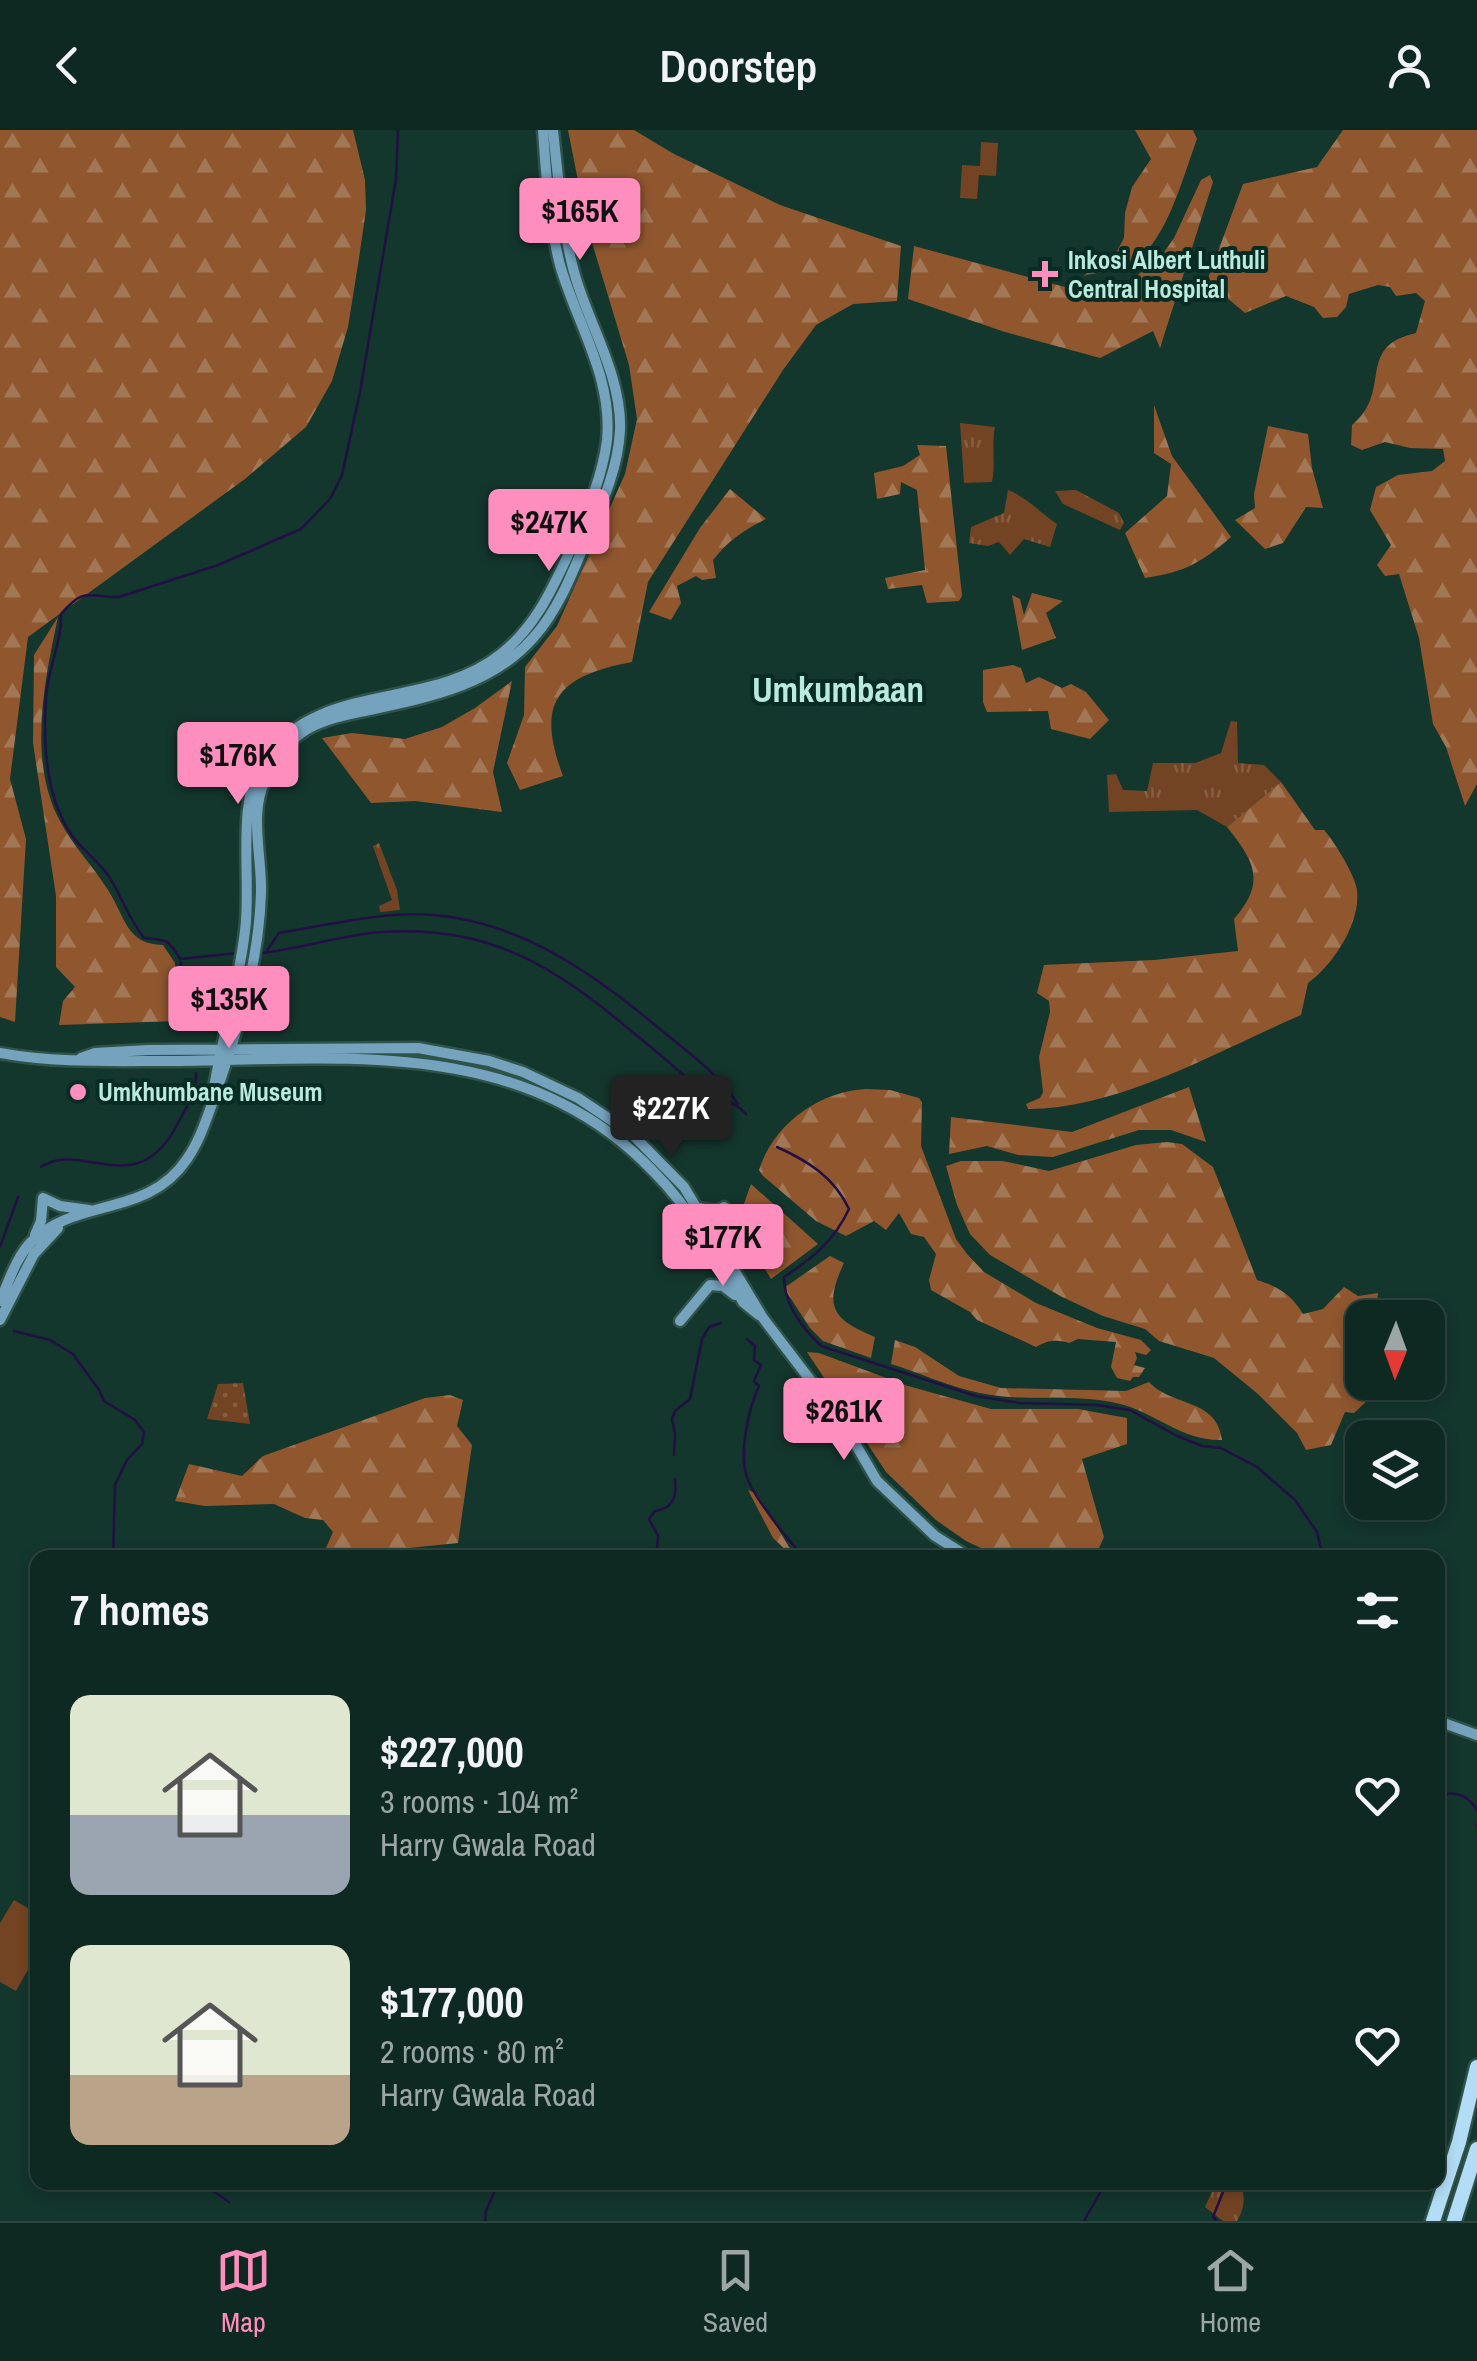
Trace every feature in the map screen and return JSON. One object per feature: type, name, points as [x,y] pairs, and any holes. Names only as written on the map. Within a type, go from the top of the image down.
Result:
[{"type":"highway","points":[[1445,2186],[1477,2067]]},
{"type":"highway","points":[[1454,2221],[1477,2150]]},
{"type":"highway","points":[[1434,2221],[1444,2190]]},
{"type":"main road","points":[[32,1241],[50,1228],[138,1199],[168,1181],[196,1146],[224,1055],[225,1026],[245,934],[249,894],[248,808],[254,776],[263,761],[293,727],[318,713],[436,685],[479,669],[503,653],[548,599],[594,491],[607,438],[606,404],[597,363],[558,255],[542,130]]},
{"type":"main road","points":[[212,1103],[224,1055],[239,1023],[253,963],[261,880],[258,812],[262,784],[279,756],[295,738],[314,726],[461,687],[519,652],[555,608],[606,493],[617,453],[619,413],[574,270],[553,130]]},
{"type":"main road","points":[[239,1023],[247,1042],[259,1049]]},
{"type":"main road","points":[[202,1055],[225,1026]]},
{"type":"main road","points":[[224,1055],[259,1049],[418,1048],[512,1068],[604,1112],[652,1153],[684,1188],[763,1318],[843,1423],[878,1481],[935,1536],[957,1550]]},
{"type":"main road","points":[[0,1053],[95,1061],[224,1055],[430,1063],[484,1073],[545,1094],[600,1125],[654,1171],[674,1194],[743,1302]]},
{"type":"main road","points":[[202,1055],[214,1085]]},
{"type":"main road","points":[[0,1301],[41,1221],[42,1198],[60,1206],[95,1211]]},
{"type":"main road","points":[[698,1208],[717,1211],[724,1207]]},
{"type":"main road","points":[[0,1320],[34,1254],[59,1225]]},
{"type":"main road","points":[[680,1321],[704,1289],[714,1284],[723,1286],[763,1318]]},
{"type":"main road","points":[[1445,1723],[1477,1735]]},
{"type":"green space","points":[[0,130],[353,130],[365,180],[366,210],[348,327],[332,381],[306,427],[245,479],[28,637],[10,779],[26,839],[15,1022],[0,1017]]},
{"type":"green space","points":[[568,130],[634,130],[674,154],[780,205],[901,246],[897,301],[853,304],[816,325],[648,582],[632,662],[586,675],[559,696],[551,729],[563,776],[520,790],[507,763],[524,715],[525,667],[557,626],[625,474],[637,419],[629,365],[587,226]]},
{"type":"green space","points":[[1135,130],[1193,130],[1197,139],[1172,209],[1154,242],[1130,264],[1083,276],[1116,253],[1124,238],[1132,187],[1151,159]]},
{"type":"green space","points":[[1343,130],[1477,130],[1477,784],[1465,806],[1446,747],[1433,724],[1419,638],[1399,574],[1385,576],[1377,565],[1391,545],[1370,510],[1376,487],[1398,475],[1432,471],[1445,461],[1443,449],[1385,442],[1362,450],[1351,445],[1352,425],[1371,398],[1380,359],[1397,340],[1416,333],[1425,301],[1416,293],[1396,296],[1390,287],[1378,285],[1349,294],[1346,307],[1337,317],[1323,318],[1314,307],[1286,296],[1245,313],[1207,281],[1243,184],[1317,167]]},
{"type":"green space","points":[[981,142],[998,143],[996,176],[979,175],[977,199],[960,198],[962,165],[980,166]]},
{"type":"green space","points":[[1210,175],[1213,182],[1160,348],[1153,331],[1100,358],[1005,332],[908,299],[914,246],[1080,291],[1127,283],[1160,258],[1174,238],[1201,180]]},
{"type":"green space","points":[[1154,405],[1172,456],[1231,537],[1192,565],[1145,578],[1125,533],[1167,496],[1171,464],[1154,453]]},
{"type":"green space","points":[[960,423],[995,427],[992,482],[964,483]]},
{"type":"green space","points":[[1268,426],[1308,434],[1323,508],[1306,507],[1283,543],[1265,549],[1235,520],[1255,508],[1254,494]]},
{"type":"green space","points":[[917,445],[946,446],[962,596],[959,601],[927,603],[922,585],[888,589],[885,578],[925,570],[917,490],[901,482],[900,494],[877,499],[874,473],[903,466],[920,455]]},
{"type":"green space","points":[[730,489],[766,519],[737,536],[713,560],[716,578],[702,580],[696,576],[677,586],[681,603],[671,620],[649,612],[700,528]]},
{"type":"green space","points":[[1008,490],[1057,524],[1050,547],[1024,539],[1010,555],[999,542],[988,546],[969,543],[971,527],[1004,513]]},
{"type":"green space","points":[[1076,490],[1119,513],[1124,523],[1120,530],[1063,504],[1055,491]]},
{"type":"green space","points":[[1032,593],[1063,601],[1046,613],[1056,638],[1022,650],[1012,595],[1020,599],[1024,615]]},
{"type":"green space","points":[[58,617],[42,719],[41,746],[50,798],[65,830],[108,890],[128,928],[141,940],[163,945],[175,963],[177,1021],[59,1025],[63,1001],[75,987],[56,967],[56,896],[33,743],[34,655]]},
{"type":"green space","points":[[1013,665],[1021,668],[1026,683],[1039,677],[1062,688],[1071,684],[1086,692],[1109,720],[1090,739],[1051,729],[1048,711],[987,712],[983,702],[983,670]]},
{"type":"green space","points":[[512,681],[493,772],[502,812],[415,801],[371,803],[322,738],[352,733],[405,739],[442,727]]},
{"type":"green space","points":[[1231,721],[1237,722],[1238,763],[1264,765],[1281,782],[1227,827],[1197,810],[1109,812],[1107,775],[1116,774],[1123,790],[1147,791],[1153,763],[1195,763],[1221,753]]},
{"type":"green space","points":[[1281,782],[1315,830],[1324,830],[1333,842],[1357,890],[1350,929],[1327,966],[1308,983],[1301,1015],[1132,1089],[1062,1106],[1028,1109],[1026,1104],[1040,1098],[1043,1092],[1039,1057],[1050,1012],[1049,1001],[1037,993],[1044,965],[1238,951],[1234,919],[1250,894],[1253,872],[1227,827]]},
{"type":"green space","points":[[379,843],[397,890],[400,910],[380,912],[379,906],[392,900],[373,846]]},
{"type":"green space","points":[[1189,1087],[1206,1142],[1171,1130],[1139,1130],[1053,1157],[1018,1155],[987,1146],[949,1154],[951,1117],[1072,1132]]},
{"type":"green space","points":[[866,1089],[890,1090],[922,1102],[921,1146],[956,1239],[984,1272],[1036,1303],[1097,1328],[1141,1340],[1151,1350],[1146,1355],[1135,1352],[1134,1365],[1145,1368],[1139,1377],[1130,1381],[1117,1378],[1111,1367],[1116,1342],[1078,1339],[1036,1347],[977,1320],[931,1290],[929,1280],[936,1254],[924,1237],[911,1234],[899,1213],[886,1230],[874,1221],[846,1236],[816,1221],[762,1175],[759,1170],[775,1139],[800,1113],[831,1096]]},
{"type":"green space","points":[[1182,1144],[1213,1167],[1257,1280],[1284,1292],[1303,1314],[1323,1309],[1344,1287],[1358,1296],[1378,1293],[1377,1300],[1345,1300],[1345,1400],[1368,1400],[1354,1413],[1345,1412],[1331,1445],[1306,1450],[1297,1433],[1258,1394],[1214,1358],[1159,1341],[1145,1329],[1103,1316],[990,1255],[970,1234],[946,1166],[961,1161],[1003,1161],[1049,1171],[1136,1145]]},
{"type":"green space","points":[[751,1184],[818,1244],[771,1279],[737,1223]]},
{"type":"green space","points":[[830,1256],[844,1263],[834,1291],[836,1310],[849,1324],[875,1337],[871,1358],[823,1341],[784,1288]]},
{"type":"green space","points":[[895,1340],[915,1347],[959,1376],[1001,1388],[1126,1391],[1149,1382],[1212,1417],[1222,1440],[1194,1436],[1133,1408],[1103,1400],[997,1396],[958,1387],[891,1364]]},
{"type":"green space","points":[[807,1352],[991,1409],[1078,1409],[1127,1418],[1127,1444],[1082,1459],[1104,1537],[1098,1550],[985,1550],[936,1520],[886,1472]]},
{"type":"green space","points":[[243,1383],[250,1424],[207,1419],[218,1384]]},
{"type":"green space","points":[[450,1395],[463,1400],[457,1426],[472,1445],[458,1543],[390,1550],[325,1550],[333,1532],[323,1520],[305,1518],[274,1504],[205,1506],[175,1501],[189,1464],[242,1476],[263,1456],[425,1398]]},
{"type":"green space","points":[[748,1490],[757,1494],[793,1550],[786,1550],[773,1538]]},
{"type":"green space","points":[[14,1900],[30,1909],[30,1966],[16,1991],[0,1982],[0,1923]]},
{"type":"green space","points":[[1213,2190],[1242,2190],[1244,2202],[1237,2221],[1223,2221],[1205,2207]]},
{"type":"waterway","points":[[238,953],[180,959],[166,941],[144,938],[110,878],[73,837],[61,816],[50,784],[45,731],[47,687],[61,614],[82,596],[119,597],[218,565],[301,529],[330,499],[342,475],[360,392],[396,179],[398,130]]},
{"type":"waterway","points":[[266,952],[279,933],[379,916],[430,915],[465,919],[498,929],[562,958],[621,998],[708,1069],[738,1104]]},
{"type":"waterway","points":[[261,953],[381,932],[426,932],[503,948],[568,983],[696,1085],[746,1114]]},
{"type":"waterway","points":[[181,962],[194,1024]]},
{"type":"waterway","points":[[41,1167],[57,1160],[110,1165],[145,1160],[162,1147],[178,1123],[193,1093],[196,1073]]},
{"type":"waterway","points":[[777,1147],[819,1171],[849,1209],[822,1248],[784,1277],[795,1315],[821,1346],[976,1396],[1019,1403],[1130,1410],[1175,1435],[1202,1446],[1221,1448],[1257,1467],[1295,1500],[1317,1532],[1321,1550]]},
{"type":"waterway","points":[[0,1247],[18,1197]]},
{"type":"waterway","points":[[674,1455],[672,1419],[675,1411],[690,1399],[702,1339],[709,1327],[721,1323]]},
{"type":"waterway","points":[[14,1331],[50,1340],[73,1354],[104,1401],[135,1420],[144,1432],[142,1444],[127,1460],[115,1485],[113,1550]]},
{"type":"waterway","points":[[747,1339],[755,1346],[754,1360],[761,1365],[754,1381],[759,1386],[746,1433],[745,1470],[766,1510],[798,1550]]},
{"type":"waterway","points":[[661,1550],[657,1548],[658,1536],[649,1519],[672,1501],[675,1479]]},
{"type":"waterway","points":[[1445,1795],[1460,1796],[1477,1810]]},
{"type":"waterway","points":[[212,2190],[229,2202]]},
{"type":"waterway","points":[[485,2221],[495,2190]]},
{"type":"waterway","points":[[1217,2221],[1213,2217],[1224,2190]]},
{"type":"waterway","points":[[1084,2221],[1101,2191]]},
{"type":"place","name":"Inkosi Albert Luthuli Central Hospital","points":[[1045,274]]},
{"type":"place","name":"Umkhumbane Museum","points":[[78,1092]]},
{"type":"district","name":"Umkumbaan","points":[[838,690]]}]
